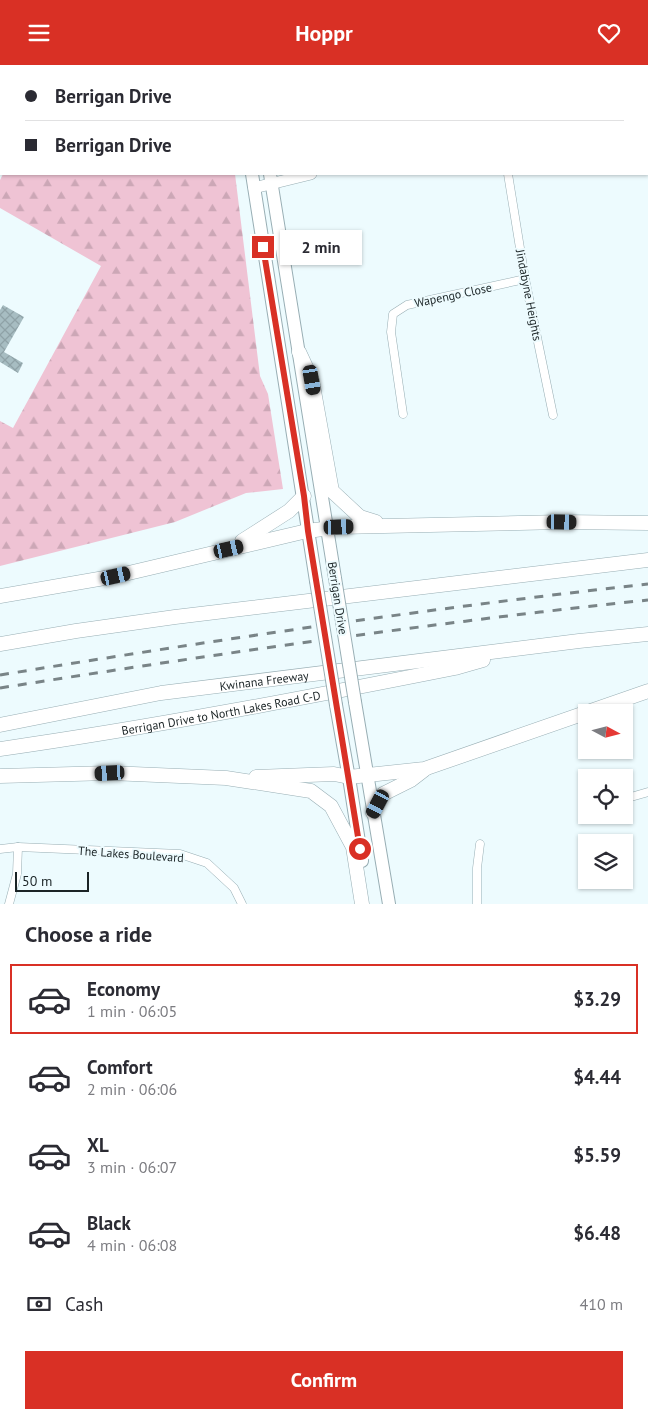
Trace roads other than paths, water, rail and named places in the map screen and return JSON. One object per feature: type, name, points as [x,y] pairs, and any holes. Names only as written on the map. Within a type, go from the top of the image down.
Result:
[{"type":"highway","points":[[299,352],[312,380],[332,491],[360,517],[392,526]]},
{"type":"highway","points":[[229,549],[289,511],[304,496]]},
{"type":"highway","points":[[0,596],[116,576],[308,531],[339,527],[562,522],[648,523]]},
{"type":"highway","points":[[0,645],[76,631],[175,617],[648,560]]},
{"type":"highway","name":"Kwinana Freeway","points":[[0,725],[161,693],[528,647],[648,634]]},
{"type":"highway","name":"Berrigan Drive to North Lakes Road C-D","points":[[0,749],[270,705],[455,668],[528,647]]},
{"type":"highway","points":[[0,776],[110,773],[226,778],[334,775],[349,777],[424,769],[648,691]]},
{"type":"highway","points":[[373,813],[383,794],[411,780],[424,769]]},
{"type":"highway","points":[[226,778],[311,791],[331,806],[353,847],[362,904]]},
{"type":"main road","name":"Berrigan Drive","points":[[253,175],[368,904]]},
{"type":"main road","name":"Berrigan Drive","points":[[270,179],[373,813],[390,904]]},
{"type":"street","points":[[254,188],[270,179],[303,175]]},
{"type":"street","name":"Jindabyne Heights","points":[[508,175],[525,279],[553,415]]},
{"type":"street","name":"Wapengo Close","points":[[403,413],[391,332],[393,314],[407,305],[525,279]]},
{"type":"street","points":[[633,796],[648,792]]},
{"type":"street","points":[[477,904],[477,868],[480,844]]},
{"type":"street","points":[[9,904],[17,874],[18,847]]},
{"type":"street","name":"The Lakes Boulevard","points":[[0,849],[18,847],[180,855],[207,863],[234,888],[242,904]]},
{"type":"railway","points":[[0,675],[323,625],[485,603],[648,584]]},
{"type":"railway","points":[[0,688],[323,640],[648,600]]}]
